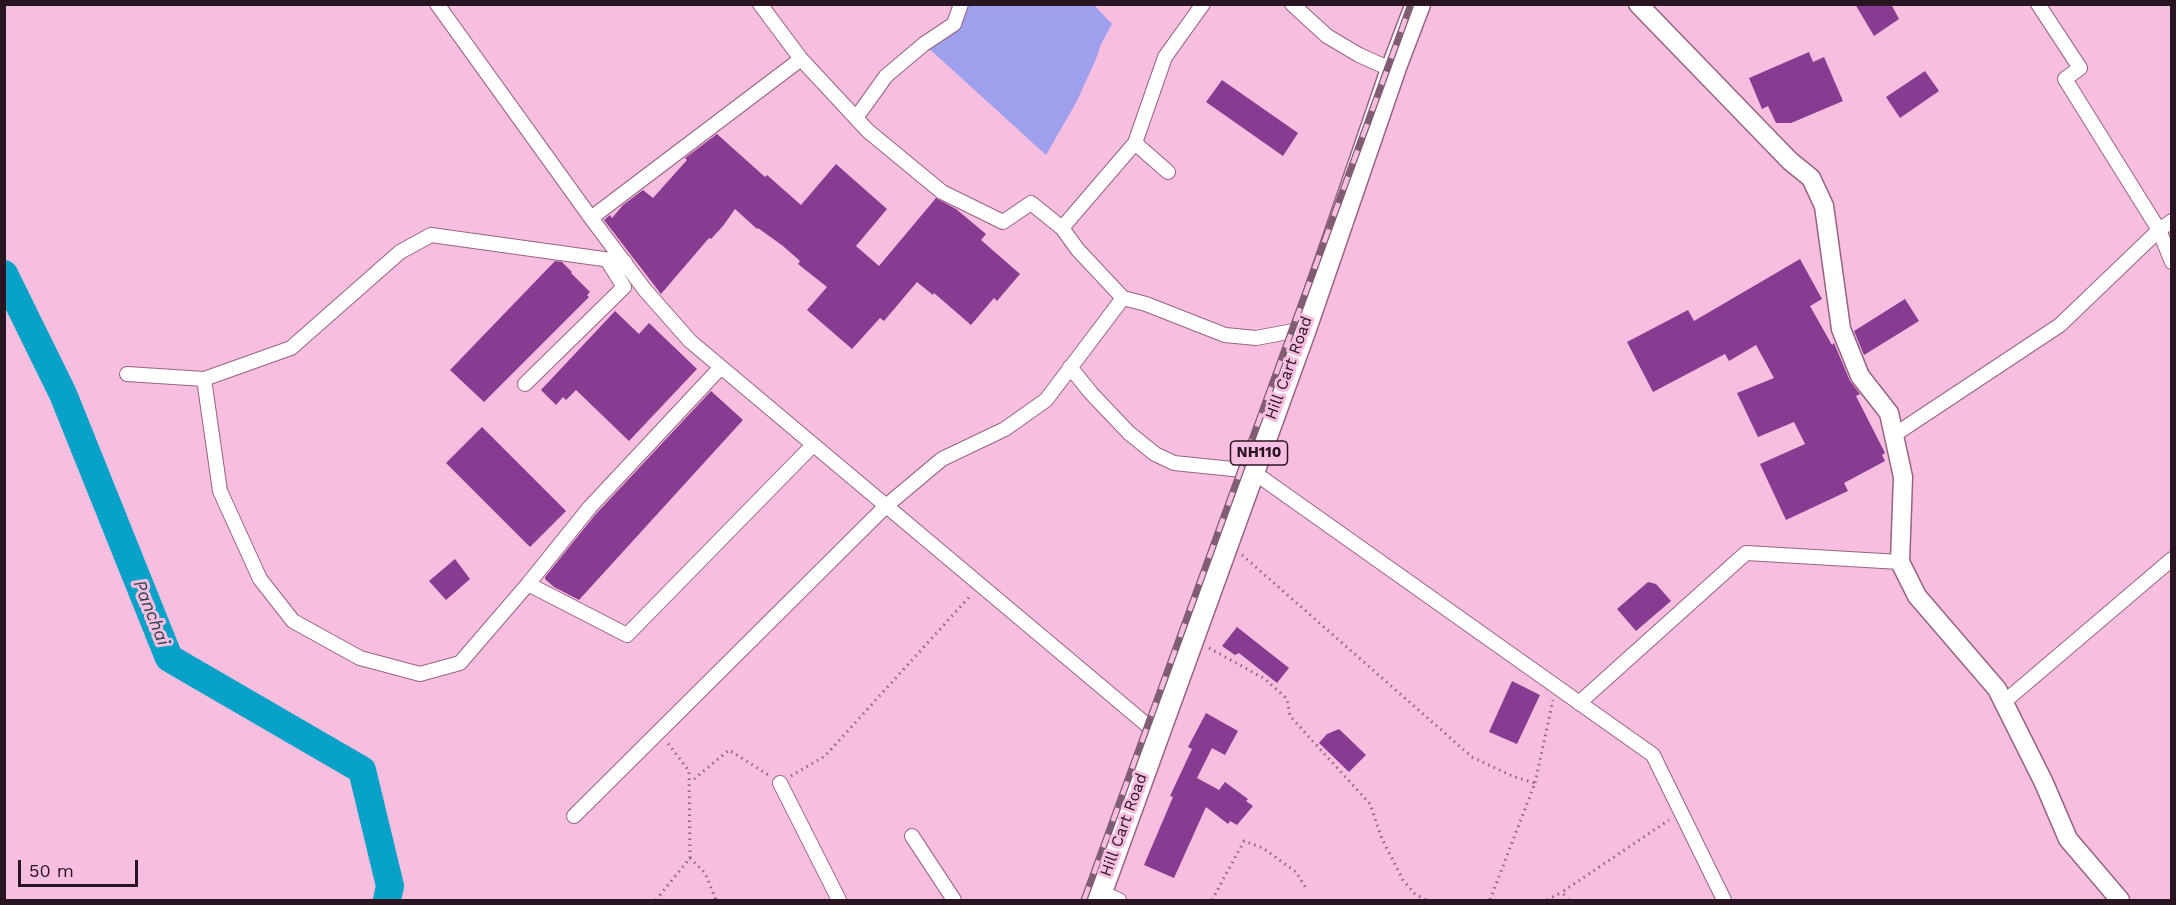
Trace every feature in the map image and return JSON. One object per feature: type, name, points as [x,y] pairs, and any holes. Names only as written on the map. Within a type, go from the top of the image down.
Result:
[{"type":"highway","name":"Hill Cart Road","points":[[1105,898],[1159,730],[1304,329],[1418,4]]},
{"type":"street","points":[[437,4],[645,290],[690,341],[1148,725],[1159,730]]},
{"type":"street","points":[[760,4],[801,58],[868,131],[942,192],[1003,222],[1031,204],[1062,228],[1078,250],[1123,298],[1146,304],[1226,335],[1256,338],[1304,329]]},
{"type":"street","points":[[856,118],[886,76],[924,44],[954,24],[961,4]]},
{"type":"street","points":[[1062,228],[1135,143],[1165,57],[1203,4]]},
{"type":"street","points":[[1292,4],[1328,36],[1359,55],[1388,68],[1394,67]]},
{"type":"street","points":[[1638,4],[1790,161],[1811,178],[1824,206],[1841,329],[1860,376],[1889,413],[1904,477],[1900,562],[1917,596],[1997,689],[2044,783],[2068,838],[2120,900]]},
{"type":"street","points":[[2038,4],[2080,68],[2065,79],[2159,230],[2172,262]]},
{"type":"street","points":[[591,218],[801,58]]},
{"type":"street","points":[[1135,143],[1168,172]]},
{"type":"street","points":[[1894,435],[2060,325],[2159,230],[2172,221]]},
{"type":"street","points":[[127,374],[204,379],[291,348],[400,252],[430,235],[625,262]]},
{"type":"street","points":[[525,384],[624,287],[607,260]]},
{"type":"street","points":[[574,816],[886,506],[942,459],[1005,429],[1046,400],[1123,298]]},
{"type":"street","points":[[204,379],[220,491],[260,579],[293,621],[360,658],[420,674],[460,663],[590,507],[721,367]]},
{"type":"street","points":[[1070,367],[1129,433],[1155,454],[1173,464],[1252,471],[1653,756],[1724,900]]},
{"type":"street","points":[[528,584],[627,635],[813,444]]},
{"type":"street","points":[[1579,703],[1746,553],[1900,562]]},
{"type":"street","points":[[2004,702],[2172,559]]},
{"type":"street","points":[[780,783],[839,900]]},
{"type":"street","points":[[912,836],[954,900]]},
{"type":"path","points":[[1227,542],[1472,757],[1512,776],[1534,783]]},
{"type":"path","points":[[694,778],[729,750],[780,783],[825,756],[980,585]]},
{"type":"path","points":[[1192,639],[1265,678],[1287,699],[1290,716],[1370,804],[1382,839],[1403,880],[1415,894],[1426,900]]},
{"type":"path","points":[[1490,900],[1534,783],[1556,687]]},
{"type":"path","points":[[656,900],[690,858],[689,771],[659,731]]},
{"type":"path","points":[[1547,900],[1681,813]]},
{"type":"path","points":[[1212,900],[1244,841],[1263,848],[1296,872],[1306,888]]},
{"type":"path","points":[[690,858],[705,873],[716,900]]},
{"type":"path","points":[[1562,892],[1568,900]]},
{"type":"shaded area","points":[[961,5],[1094,5],[1112,24],[1077,101],[1046,155],[924,44],[954,24]]},
{"type":"building","points":[[1855,4],[1891,4],[1899,19],[1874,36]]},
{"type":"building","points":[[1809,52],[1813,62],[1824,57],[1843,101],[1791,123],[1776,123],[1768,106],[1762,109],[1749,78]]},
{"type":"building","points":[[1925,71],[1939,91],[1900,118],[1886,97]]},
{"type":"building","points":[[1222,80],[1298,133],[1283,156],[1206,102]]},
{"type":"building","points":[[717,134],[765,177],[767,175],[801,205],[836,164],[887,209],[856,246],[879,266],[936,198],[956,209],[986,234],[981,240],[1020,274],[997,301],[994,298],[971,325],[934,293],[933,295],[917,282],[884,321],[880,318],[852,349],[807,310],[827,287],[798,264],[800,261],[783,246],[757,229],[735,209],[723,226],[711,239],[709,238],[661,294],[604,220],[610,215],[612,218],[623,205],[643,190],[653,198],[687,160],[685,158]]},
{"type":"building","points":[[1800,259],[1822,299],[1810,306],[1832,345],[1834,343],[1850,381],[1860,394],[1856,396],[1885,453],[1882,455],[1885,461],[1844,483],[1848,491],[1786,520],[1760,464],[1805,444],[1794,422],[1758,437],[1737,393],[1774,378],[1756,345],[1729,361],[1725,354],[1653,392],[1627,342],[1688,310],[1694,321]]},
{"type":"building","points":[[555,261],[562,262],[572,272],[590,292],[587,295],[589,297],[484,402],[450,370]]},
{"type":"building","points":[[1905,299],[1919,321],[1864,355],[1854,331]]},
{"type":"building","points":[[615,311],[639,334],[649,323],[697,369],[629,441],[576,390],[566,400],[563,397],[556,405],[541,390]]},
{"type":"building","points":[[711,391],[743,420],[579,600],[554,587],[545,577],[595,515]]},
{"type":"building","points":[[482,427],[566,511],[530,547],[446,463]]},
{"type":"building","points":[[455,559],[470,579],[446,600],[429,581]]},
{"type":"building","points":[[1648,582],[1656,584],[1671,601],[1636,631],[1617,609]]},
{"type":"building","points":[[1237,627],[1289,668],[1277,683],[1239,653],[1235,655],[1222,646]]},
{"type":"building","points":[[1512,681],[1540,695],[1517,744],[1489,732]]},
{"type":"building","points":[[1206,713],[1238,731],[1225,755],[1212,748],[1197,778],[1219,790],[1225,782],[1248,799],[1246,801],[1253,806],[1237,825],[1230,821],[1228,824],[1206,807],[1174,878],[1144,865],[1173,797],[1170,796],[1192,749],[1188,747]]},
{"type":"building","points":[[1339,729],[1366,755],[1349,772],[1319,743],[1327,734]]},
{"type":"waterway","name":"Panchai","points":[[4,274],[63,394],[169,658],[362,770],[390,886],[387,900]]},
{"type":"railway","points":[[1084,900],[1411,4]]}]
